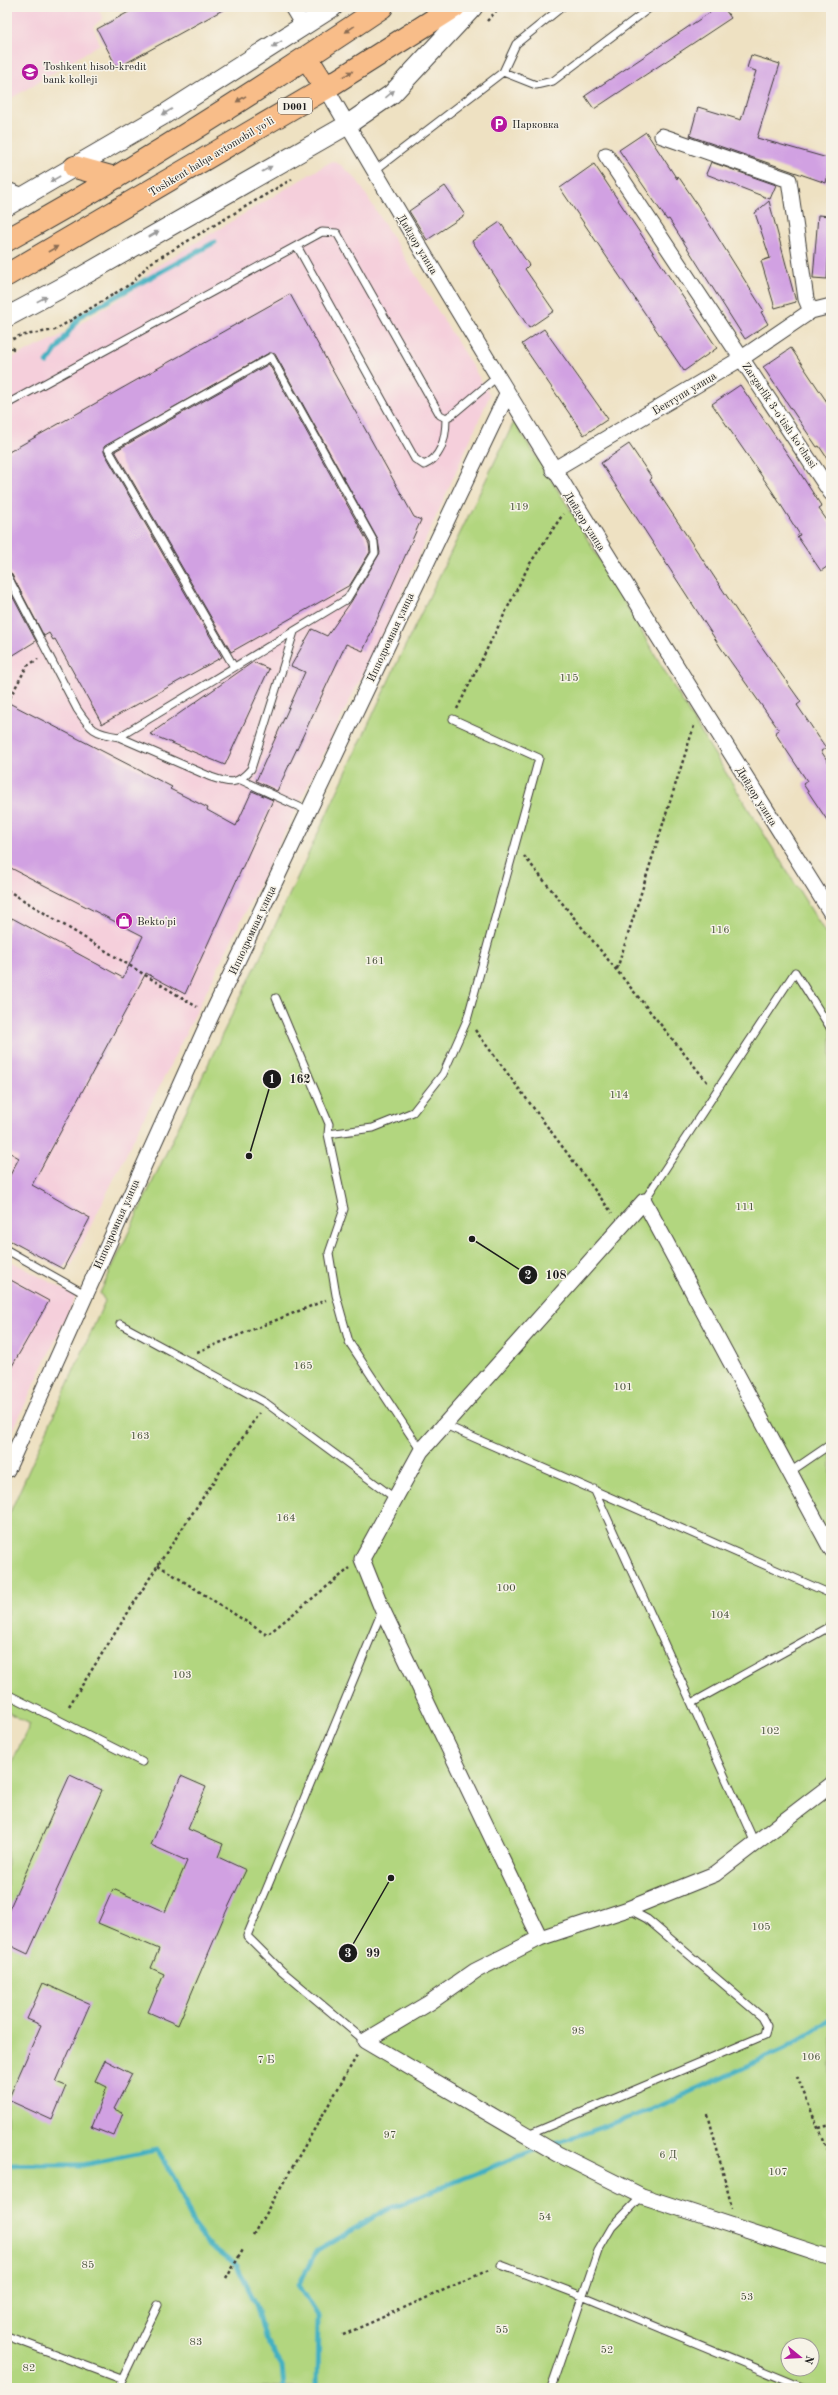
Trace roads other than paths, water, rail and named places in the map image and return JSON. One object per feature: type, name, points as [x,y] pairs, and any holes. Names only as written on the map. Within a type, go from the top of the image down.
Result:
[{"type":"highway","points":[[7,240],[115,178],[307,58],[382,7]]},
{"type":"highway","name":"Toshkent halqa avtomobil yo'li","points":[[7,275],[326,88],[454,7]]},
{"type":"highway","points":[[307,58],[326,88]]},
{"type":"highway","points":[[75,167],[115,178]]},
{"type":"street","points":[[292,7],[304,27]]},
{"type":"street","points":[[7,206],[15,193],[75,167],[304,27],[333,7]]},
{"type":"street","points":[[7,317],[65,286],[347,125],[392,94],[473,7]]},
{"type":"street","name":"Дийдор улица","points":[[326,88],[507,394],[831,913]]},
{"type":"street","points":[[662,136],[789,180],[806,299],[811,311]]},
{"type":"street","name":"Zargarlik 3-o'tish ko'chasi","points":[[606,155],[831,493]]},
{"type":"street","name":"Бектупи улица","points":[[554,470],[742,358],[811,311],[831,306]]},
{"type":"street","name":"Ипподромная улица","points":[[7,1470],[211,1016],[507,394]]},
{"type":"street","points":[[540,1938],[382,1609],[362,1558],[396,1499],[421,1451],[644,1201],[831,1549]]},
{"type":"street","points":[[831,1785],[715,1874],[628,1909],[540,1938],[474,1971],[429,2003],[365,2041],[528,2135],[558,2154],[642,2196],[831,2258]]},
{"type":"lane","points":[[374,171],[503,72],[516,44],[562,7]]},
{"type":"lane","points":[[503,72],[536,85],[553,80],[651,7]]},
{"type":"lane","points":[[7,404],[322,232],[337,233],[440,415],[446,418]]},
{"type":"lane","points":[[297,246],[415,459],[424,465],[430,462],[444,443],[446,418],[497,377]]},
{"type":"lane","points":[[119,738],[348,599],[375,553],[374,542],[271,357],[108,449],[234,667]]},
{"type":"lane","points":[[7,575],[91,729],[103,735],[119,738],[226,783],[241,780],[308,811]]},
{"type":"lane","points":[[241,780],[251,769],[294,632]]},
{"type":"lane","points":[[328,1134],[373,1128],[413,1112],[443,1074],[467,1020],[539,758],[452,719]]},
{"type":"lane","points":[[644,1201],[795,972],[831,1029]]},
{"type":"lane","points":[[276,998],[329,1124],[328,1134],[344,1209],[329,1253],[336,1295],[349,1342],[421,1451]]},
{"type":"lane","points":[[7,1250],[85,1294]]},
{"type":"lane","points":[[120,1324],[266,1403],[396,1499]]},
{"type":"lane","points":[[445,1425],[831,1594]]},
{"type":"lane","points":[[790,1472],[831,1444]]},
{"type":"lane","points":[[594,1489],[755,1843]]},
{"type":"lane","points":[[365,2041],[282,1971],[247,1936],[382,1609]]},
{"type":"lane","points":[[692,1703],[831,1626]]},
{"type":"lane","points":[[7,1694],[142,1762]]},
{"type":"lane","points":[[528,2135],[765,2035],[767,2026],[762,2017],[647,1919],[628,1909]]},
{"type":"lane","points":[[551,2388],[598,2251],[612,2227],[642,2196]]},
{"type":"lane","points":[[501,2265],[582,2296],[804,2388]]},
{"type":"lane","points":[[118,2388],[121,2379],[158,2305]]},
{"type":"lane","points":[[7,2336],[121,2379]]},
{"type":"waterway","points":[[47,363],[80,316],[215,242]]},
{"type":"waterway","points":[[550,2145],[651,2110],[786,2048],[831,2019]]},
{"type":"waterway","points":[[317,2388],[318,2316],[299,2285],[316,2251],[390,2208],[542,2147]]},
{"type":"waterway","points":[[7,2165],[83,2165],[157,2150],[173,2176],[194,2226],[207,2243],[237,2266],[256,2304],[266,2340],[282,2366],[284,2388]]},
{"type":"place","name":"Toshkent hisob-kredit bank kolleji","points":[[30,72]]},
{"type":"place","name":"Парковка","points":[[499,124]]},
{"type":"place","name":"Bekto'pi","points":[[124,921]]},
{"type":"place","name":"162","points":[[249,1156]]},
{"type":"place","name":"108","points":[[472,1239]]},
{"type":"place","name":"99","points":[[391,1878]]},
{"type":"park label","name":"119","points":[[519,506]]},
{"type":"park label","name":"115","points":[[569,677]]},
{"type":"park label","name":"116","points":[[720,929]]},
{"type":"park label","name":"161","points":[[375,960]]},
{"type":"park label","name":"114","points":[[619,1094]]},
{"type":"park label","name":"111","points":[[745,1206]]},
{"type":"park label","name":"165","points":[[303,1365]]},
{"type":"park label","name":"101","points":[[623,1386]]},
{"type":"park label","name":"163","points":[[140,1435]]},
{"type":"park label","name":"164","points":[[286,1517]]},
{"type":"park label","name":"100","points":[[506,1587]]},
{"type":"park label","name":"104","points":[[720,1614]]},
{"type":"park label","name":"103","points":[[182,1674]]},
{"type":"park label","name":"102","points":[[770,1730]]},
{"type":"park label","name":"105","points":[[761,1926]]},
{"type":"park label","name":"98","points":[[578,2030]]},
{"type":"park label","name":"106","points":[[811,2056]]},
{"type":"park label","name":"7 Б","points":[[266,2059]]},
{"type":"park label","name":"97","points":[[390,2134]]},
{"type":"park label","name":"6 Д","points":[[668,2154]]},
{"type":"park label","name":"107","points":[[778,2171]]},
{"type":"park label","name":"54","points":[[545,2216]]},
{"type":"park label","name":"85","points":[[88,2264]]},
{"type":"park label","name":"53","points":[[747,2296]]},
{"type":"park label","name":"55","points":[[502,2329]]},
{"type":"park label","name":"83","points":[[196,2341]]},
{"type":"park label","name":"52","points":[[607,2349]]},
{"type":"park label","name":"82","points":[[29,2367]]}]
